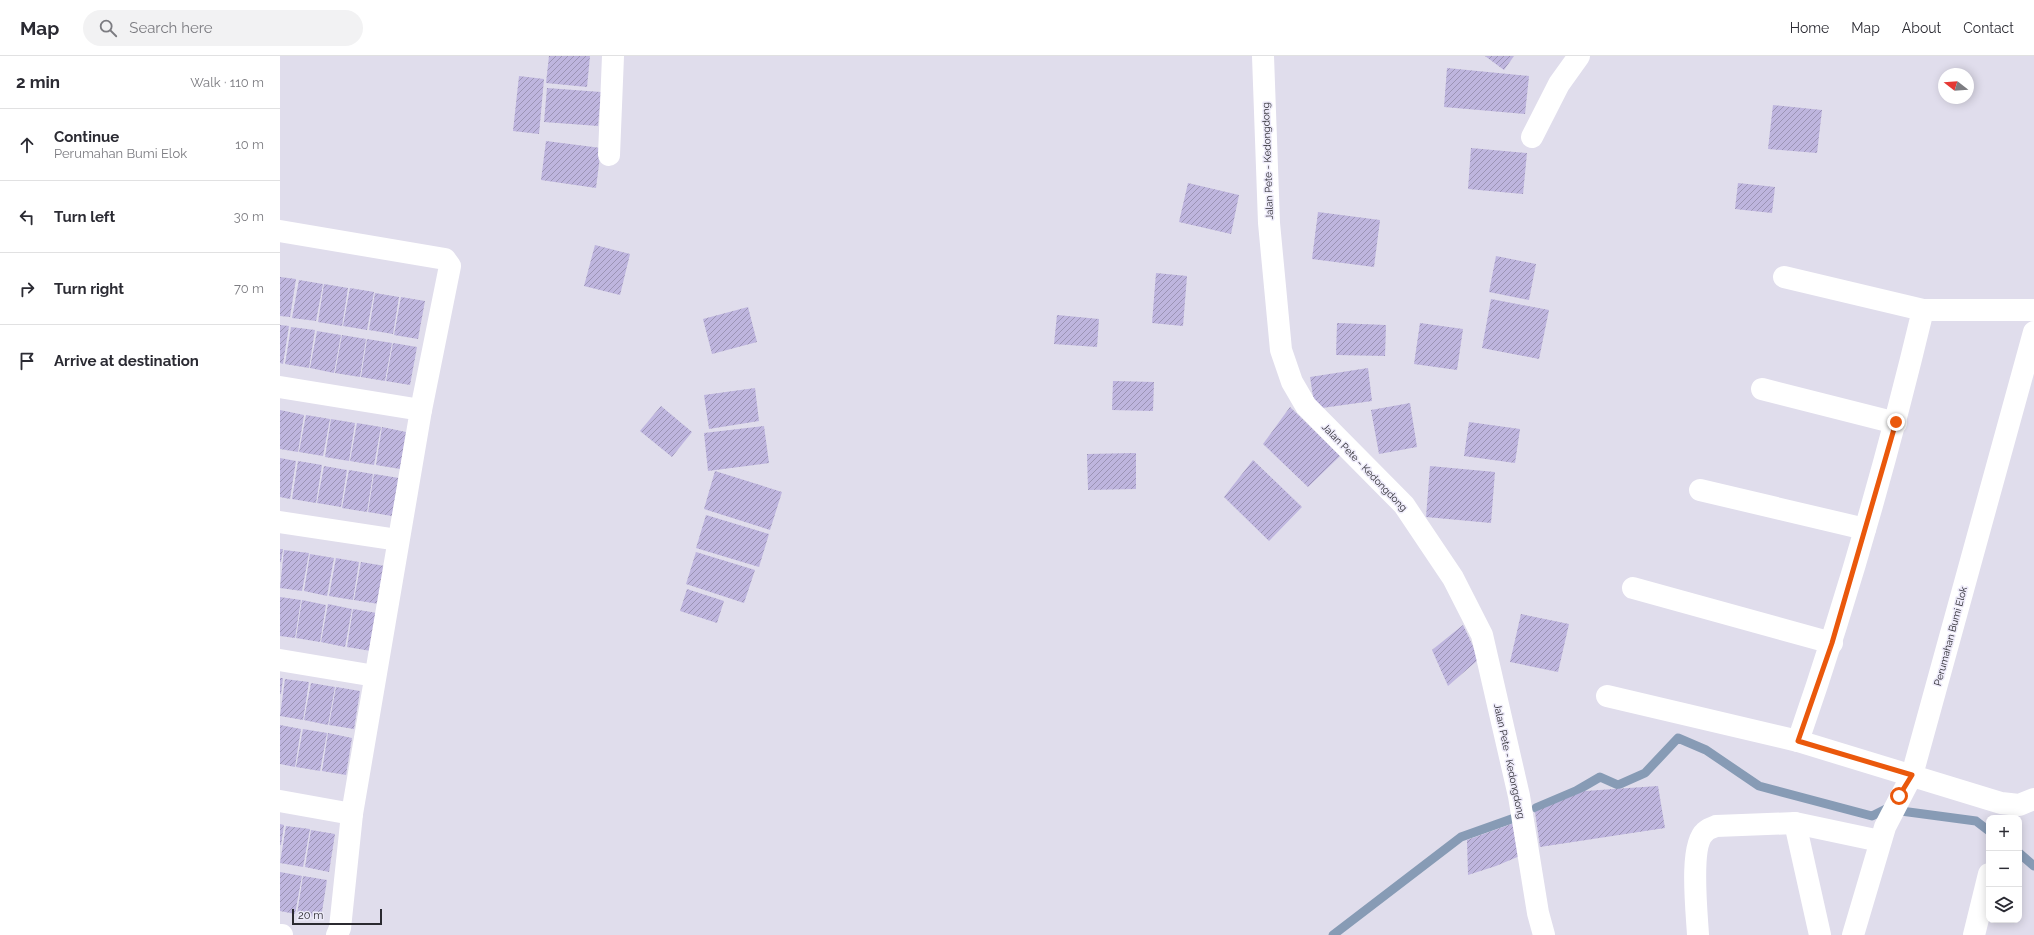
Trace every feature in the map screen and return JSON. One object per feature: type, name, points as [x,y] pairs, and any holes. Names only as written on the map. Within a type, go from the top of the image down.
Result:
[{"type":"street","points":[[609,155],[613,56]]},
{"type":"street","name":"Jalan Pete - Kedongdong","points":[[1263,56],[1269,223],[1281,350],[1292,382],[1306,406],[1404,505],[1452,578],[1482,635],[1512,760],[1538,913],[1544,935]]},
{"type":"street","points":[[1532,137],[1559,84],[1579,56]]},
{"type":"street","points":[[280,231],[445,259],[448,261],[450,266],[421,410],[398,540],[352,814],[340,928],[337,935]]},
{"type":"street","points":[[1784,277],[1924,310],[2034,310]]},
{"type":"street","points":[[1798,741],[1832,643],[1896,422],[1924,310]]},
{"type":"street","name":"Perumahan Bumi Elok","points":[[1853,935],[1882,834],[1899,796],[1912,775],[2034,332]]},
{"type":"street","points":[[280,387],[421,410]]},
{"type":"street","points":[[1762,389],[1896,422]]},
{"type":"street","points":[[1700,490],[1865,529]]},
{"type":"street","points":[[280,522],[398,540]]},
{"type":"street","points":[[1633,588],[1832,643]]},
{"type":"street","points":[[280,660],[376,676]]},
{"type":"street","points":[[1607,696],[1798,741],[2001,803],[2019,805],[2034,799]]},
{"type":"street","points":[[280,801],[352,814]]},
{"type":"street","points":[[1698,935],[1695,855],[1699,841],[1704,832],[1716,826],[1795,823],[1882,834]]},
{"type":"street","points":[[1795,823],[1820,935]]},
{"type":"street","points":[[1974,935],[1986,886]]},
{"type":"building","points":[[549,56],[590,56],[587,87],[546,83]]},
{"type":"building","points":[[1485,56],[1514,56],[1504,70]]},
{"type":"building","points":[[1447,68],[1529,76],[1525,114],[1444,107]]},
{"type":"building","points":[[519,76],[544,79],[539,134],[513,131]]},
{"type":"building","points":[[547,88],[601,92],[598,126],[544,122]]},
{"type":"building","points":[[1773,105],[1822,110],[1817,153],[1768,149]]},
{"type":"building","points":[[546,141],[601,148],[596,188],[541,180]]},
{"type":"building","points":[[1471,148],[1527,153],[1523,194],[1468,189]]},
{"type":"building","points":[[1188,183],[1239,195],[1231,234],[1179,222]]},
{"type":"building","points":[[1738,183],[1775,187],[1772,213],[1735,209]]},
{"type":"building","points":[[1318,212],[1380,220],[1374,267],[1312,259]]},
{"type":"building","points":[[595,245],[630,254],[620,295],[584,286]]},
{"type":"building","points":[[1496,256],[1536,264],[1529,300],[1489,292]]},
{"type":"building","points":[[1156,273],[1187,276],[1183,326],[1152,323]]},
{"type":"building","points":[[280,277],[296,279],[290,317],[280,316]]},
{"type":"building","points":[[299,280],[323,284],[316,321],[292,318]]},
{"type":"building","points":[[324,284],[348,288],[342,326],[318,322]]},
{"type":"building","points":[[350,288],[374,292],[367,330],[343,326]]},
{"type":"building","points":[[375,293],[399,297],[393,334],[369,330]]},
{"type":"building","points":[[401,297],[425,301],[418,339],[394,335]]},
{"type":"building","points":[[1491,299],[1549,310],[1539,359],[1482,348]]},
{"type":"building","points":[[748,307],[757,342],[712,354],[703,319]]},
{"type":"building","points":[[1057,315],[1099,319],[1097,347],[1054,344]]},
{"type":"building","points":[[1337,323],[1386,325],[1385,356],[1336,355]]},
{"type":"building","points":[[1420,323],[1463,329],[1457,370],[1414,364]]},
{"type":"building","points":[[280,325],[289,326],[283,364],[280,363]]},
{"type":"building","points":[[291,327],[315,330],[309,368],[285,364]]},
{"type":"building","points":[[317,331],[341,335],[334,373],[310,368]]},
{"type":"building","points":[[342,335],[366,339],[360,377],[335,373]]},
{"type":"building","points":[[367,339],[392,343],[385,381],[361,377]]},
{"type":"building","points":[[393,343],[417,347],[410,385],[386,381]]},
{"type":"building","points":[[1368,368],[1372,401],[1315,409],[1310,377]]},
{"type":"building","points":[[1113,381],[1154,382],[1153,411],[1112,410]]},
{"type":"building","points":[[755,388],[759,421],[709,429],[704,395]]},
{"type":"building","points":[[1410,403],[1417,447],[1379,454],[1371,410]]},
{"type":"building","points":[[661,406],[692,432],[672,457],[640,431]]},
{"type":"building","points":[[1290,407],[1340,456],[1308,487],[1263,444]]},
{"type":"building","points":[[280,410],[304,415],[298,452],[280,449]]},
{"type":"building","points":[[306,415],[330,419],[323,456],[299,452]]},
{"type":"building","points":[[331,419],[355,423],[349,461],[325,457]]},
{"type":"building","points":[[1469,422],[1520,429],[1515,463],[1464,456]]},
{"type":"building","points":[[357,423],[381,427],[374,465],[350,461]]},
{"type":"building","points":[[764,426],[769,463],[708,471],[704,433]]},
{"type":"building","points":[[382,427],[406,432],[400,469],[376,465]]},
{"type":"building","points":[[1136,453],[1136,489],[1088,490],[1087,454]]},
{"type":"building","points":[[280,458],[296,461],[290,499],[280,497]]},
{"type":"building","points":[[1253,460],[1302,507],[1269,541],[1224,497]]},
{"type":"building","points":[[298,461],[322,465],[316,503],[292,499]]},
{"type":"building","points":[[324,466],[347,470],[341,507],[317,503]]},
{"type":"building","points":[[1430,466],[1495,472],[1491,523],[1426,517]]},
{"type":"building","points":[[349,470],[373,474],[367,512],[342,508]]},
{"type":"building","points":[[715,471],[782,492],[770,530],[704,509]]},
{"type":"building","points":[[374,474],[399,478],[392,516],[368,512]]},
{"type":"building","points":[[706,515],[769,534],[759,567],[696,548]]},
{"type":"building","points":[[280,549],[283,549],[281,562],[280,562]]},
{"type":"building","points":[[284,550],[309,553],[302,591],[280,588]]},
{"type":"building","points":[[696,552],[755,570],[744,603],[686,584]]},
{"type":"building","points":[[310,554],[334,558],[327,596],[304,591]]},
{"type":"building","points":[[336,558],[359,562],[353,600],[329,596]]},
{"type":"building","points":[[361,562],[385,566],[379,604],[354,600]]},
{"type":"building","points":[[687,589],[724,601],[717,623],[680,611]]},
{"type":"building","points":[[280,597],[301,600],[295,638],[280,636]]},
{"type":"building","points":[[302,600],[326,605],[320,642],[296,638]]},
{"type":"building","points":[[328,604],[352,609],[345,647],[321,642]]},
{"type":"building","points":[[353,609],[377,613],[371,651],[347,647]]},
{"type":"building","points":[[1521,614],[1569,624],[1558,672],[1510,662]]},
{"type":"building","points":[[1463,625],[1479,659],[1448,686],[1432,650]]},
{"type":"building","points":[[280,678],[283,678],[281,694],[280,694]]},
{"type":"building","points":[[285,679],[309,682],[303,720],[280,716]]},
{"type":"building","points":[[311,683],[335,687],[328,725],[304,720]]},
{"type":"building","points":[[336,687],[360,691],[354,729],[329,725]]},
{"type":"building","points":[[280,725],[301,729],[295,767],[280,764]]},
{"type":"building","points":[[303,729],[327,733],[320,771],[296,767]]},
{"type":"building","points":[[328,733],[352,738],[346,775],[322,771]]},
{"type":"building","points":[[1658,786],[1665,828],[1540,847],[1535,812],[1585,791]]},
{"type":"building","points":[[1517,822],[1522,855],[1496,866],[1468,875],[1467,840]]},
{"type":"building","points":[[280,824],[284,825],[281,845],[280,845]]},
{"type":"building","points":[[286,826],[310,829],[303,867],[280,863]]},
{"type":"building","points":[[311,830],[335,834],[329,872],[305,867]]},
{"type":"building","points":[[280,872],[302,876],[295,914],[280,911]]},
{"type":"building","points":[[303,876],[327,880],[321,918],[297,914]]},
{"type":"waterway","points":[[1536,808],[1576,791],[1600,777],[1618,785],[1645,773],[1678,738],[1706,750],[1759,786],[1872,816],[1886,809],[1976,821],[1986,829]]},
{"type":"waterway","points":[[1333,935],[1461,837],[1520,816]]},
{"type":"waterway","points":[[2022,856],[2034,866]]},
{"type":"route","points":[[1896,422],[1832,643],[1798,741],[1912,775],[1899,796]]}]
